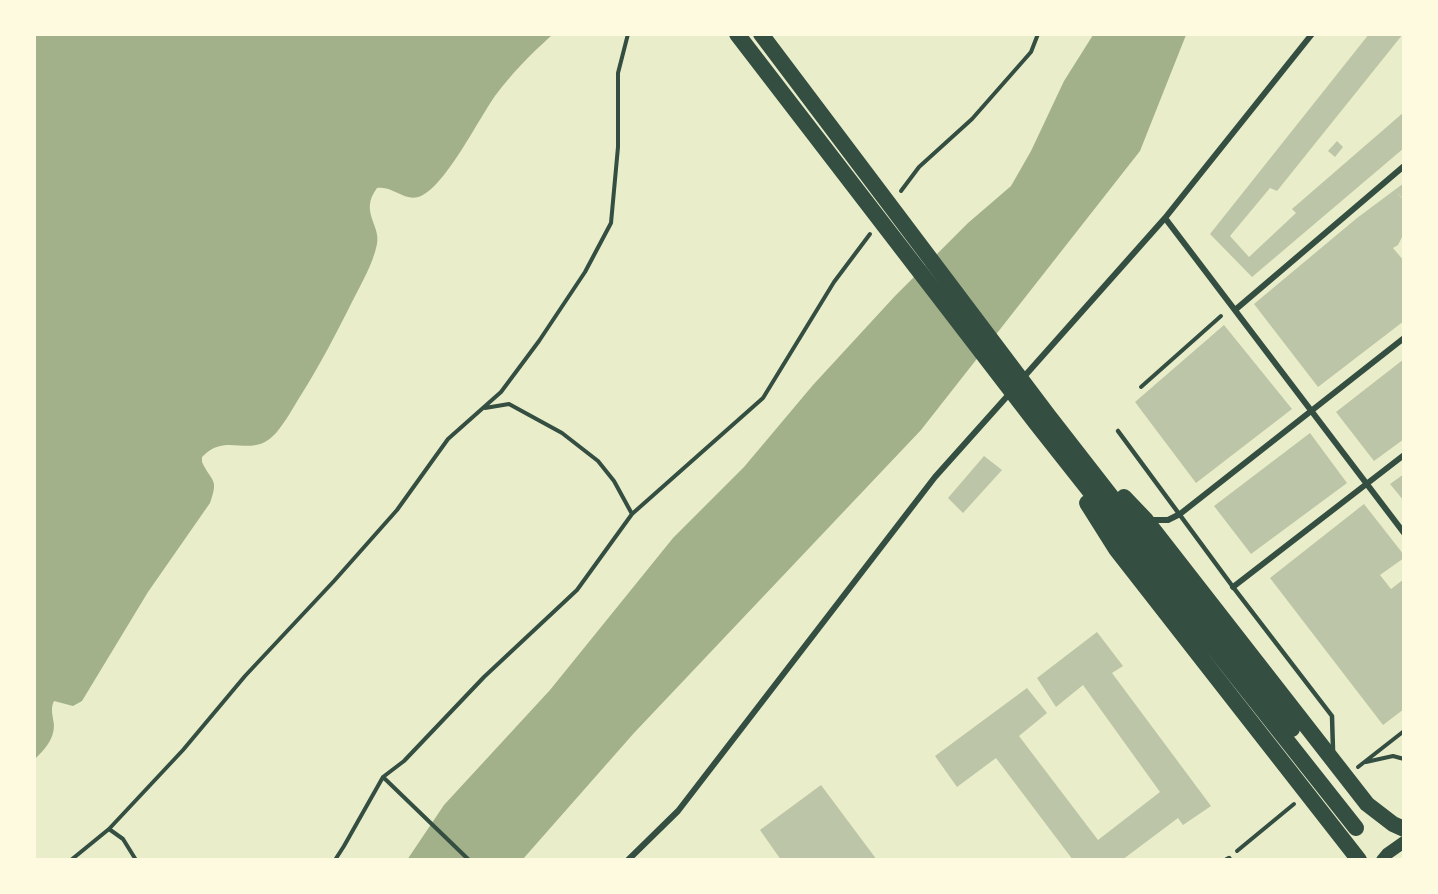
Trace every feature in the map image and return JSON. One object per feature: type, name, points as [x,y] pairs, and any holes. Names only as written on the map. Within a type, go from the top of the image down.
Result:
[{"type":"highway","points":[[737,34],[1360,825]]},
{"type":"highway","points":[[761,34],[1042,419],[1116,549],[1359,860]]},
{"type":"highway","points":[[1042,419],[1145,519],[1367,804],[1393,825],[1404,829]]},
{"type":"main road","points":[[1382,860],[1404,842]]},
{"type":"street","points":[[628,860],[678,811],[935,477],[1165,218],[1312,34]]},
{"type":"street","points":[[1235,310],[1404,166]]},
{"type":"street","points":[[1165,218],[1404,533]]},
{"type":"street","points":[[1145,519],[1158,522],[1180,514],[1404,338]]},
{"type":"street","points":[[1233,587],[1404,455]]},
{"type":"lane","points":[[1118,431],[1332,716],[1333,760]]},
{"type":"path","points":[[71,860],[109,829],[183,750],[245,676],[397,510],[448,439],[501,392],[539,341],[585,272],[611,223],[618,147],[618,73],[628,34]]},
{"type":"path","points":[[897,196],[919,167],[972,119],[1030,52],[1038,34]]},
{"type":"path","points":[[335,860],[383,777],[404,761],[484,678],[577,590],[632,514],[763,398],[834,282],[876,225]]},
{"type":"path","points":[[1141,387],[1221,316]]},
{"type":"path","points":[[484,408],[509,404],[562,433],[598,461],[614,481],[632,514]]},
{"type":"path","points":[[1345,776],[1404,731]]},
{"type":"path","points":[[1363,763],[1393,756],[1404,759]]},
{"type":"path","points":[[383,777],[469,860]]},
{"type":"path","points":[[1228,859],[1306,794]]},
{"type":"path","points":[[109,829],[123,839],[136,860]]},
{"type":"shaded area","points":[[35,34],[552,35],[501,88],[451,166],[431,190],[415,198],[388,189],[377,188],[370,204],[377,237],[373,259],[308,384],[283,424],[267,441],[248,446],[221,446],[211,449],[202,457],[202,462],[214,485],[210,503],[148,592],[82,701],[73,706],[54,701],[52,735],[45,748],[35,759]]},
{"type":"shaded area","points":[[1093,35],[1186,35],[1140,151],[921,430],[634,733],[523,859],[407,860],[444,805],[550,690],[673,538],[744,467],[813,385],[895,296],[968,223],[1011,186],[1031,151],[1064,81]]},
{"type":"building","points":[[1369,34],[1403,34],[1277,191],[1270,188],[1230,236],[1249,257],[1296,213],[1292,209],[1404,112],[1404,148],[1252,277],[1210,234]]},
{"type":"building","points":[[1337,141],[1343,147],[1335,157],[1328,151]]},
{"type":"building","points":[[1404,183],[1404,199],[1397,193],[1404,200],[1404,233],[1398,245],[1393,248],[1404,261],[1404,321],[1318,387],[1254,304],[1357,218]]},
{"type":"building","points":[[1224,325],[1292,409],[1196,483],[1135,402]]},
{"type":"building","points":[[1404,359],[1404,439],[1374,461],[1336,412]]},
{"type":"building","points":[[1310,433],[1347,483],[1251,554],[1214,506]]},
{"type":"building","points":[[984,456],[1002,470],[963,513],[948,498]]},
{"type":"building","points":[[1404,474],[1404,501],[1390,484]]},
{"type":"building","points":[[1364,504],[1404,555],[1404,558],[1380,575],[1391,589],[1404,579],[1404,709],[1383,725],[1270,578]]},
{"type":"building","points":[[1097,632],[1123,666],[1112,673],[1211,806],[1183,825],[1178,818],[1122,860],[1073,860],[996,758],[957,787],[935,756],[1027,688],[1047,713],[1019,736],[1098,840],[1160,792],[1083,685],[1056,707],[1037,678]]},
{"type":"building","points":[[821,785],[877,860],[781,860],[760,830]]}]
